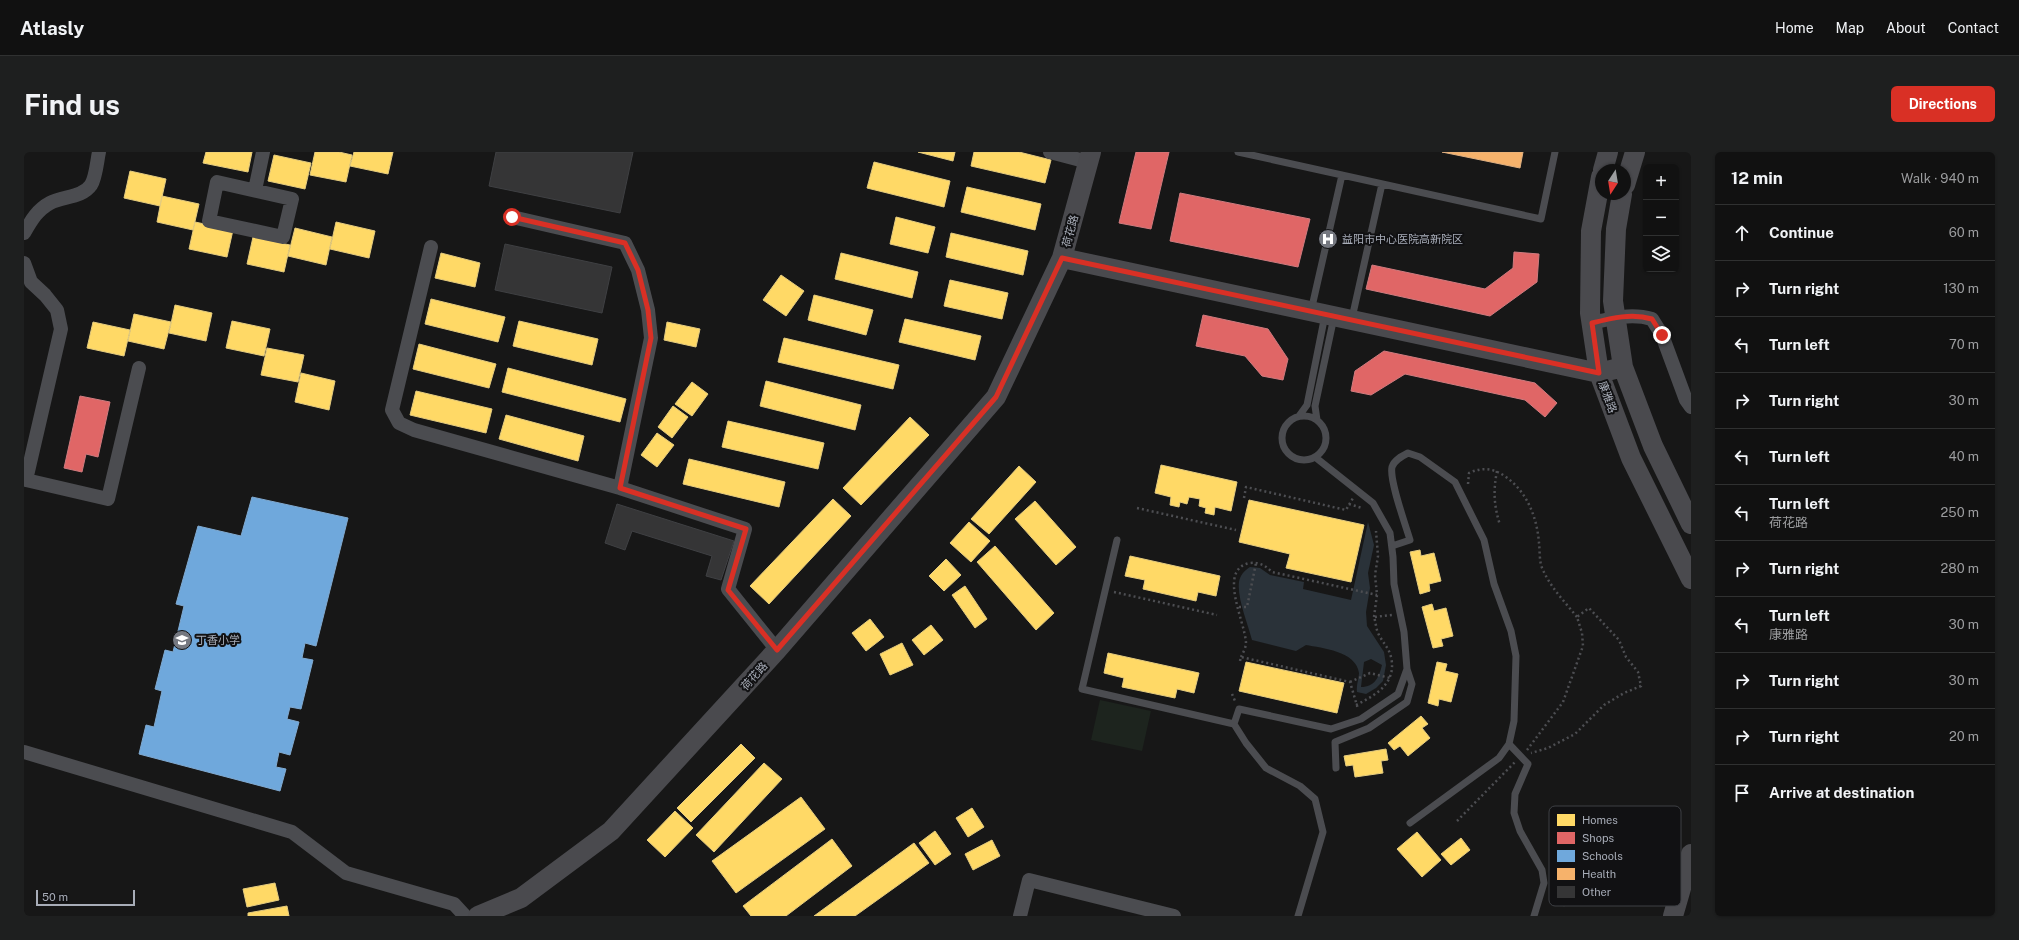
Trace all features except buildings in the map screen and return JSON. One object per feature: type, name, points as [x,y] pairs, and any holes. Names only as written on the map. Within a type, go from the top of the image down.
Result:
[{"type":"street","points":[[24,233],[33,217],[49,203],[66,196],[81,194],[92,184],[99,152]]},
{"type":"street","points":[[255,190],[263,152]]},
{"type":"street","points":[[1050,152],[1090,157]]},
{"type":"street","points":[[1605,164],[1608,152]]},
{"type":"street","points":[[1631,165],[1635,152]]},
{"type":"street","name":"荷花路","points":[[478,916],[521,898],[611,831],[777,650],[996,397],[1062,258],[1090,157]]},
{"type":"street","points":[[217,182],[255,190],[292,199],[283,237],[209,221],[217,182]]},
{"type":"street","name":"康雅路","points":[[1597,200],[1591,231],[1590,313],[1599,373],[1630,458],[1691,579]]},
{"type":"street","points":[[1621,200],[1616,229],[1613,301],[1622,367],[1653,446],[1691,524]]},
{"type":"street","points":[[512,217],[625,243],[638,270],[648,310],[651,338],[620,488]]},
{"type":"street","points":[[431,247],[392,410],[399,423],[414,430],[620,488],[746,529],[728,590],[777,650]]},
{"type":"street","points":[[1062,258],[1599,373],[1622,367]]},
{"type":"street","points":[[24,263],[31,282],[45,295],[57,310],[61,329],[26,480],[108,499],[140,368]]},
{"type":"street","points":[[1592,323],[1615,317],[1641,316],[1652,319],[1662,335],[1686,400],[1691,407]]},
{"type":"street","points":[[24,752],[292,832],[346,873],[454,904],[465,916]]},
{"type":"street","points":[[1681,888],[1691,854]]},
{"type":"street","points":[[1020,916],[1029,880],[1174,916]]},
{"type":"street","points":[[1673,916],[1676,906]]},
{"type":"lane","points":[[1238,152],[1541,219],[1555,152]]},
{"type":"lane","points":[[1317,420],[1305,416],[1299,416],[1293,419],[1284,428],[1282,440],[1286,452],[1297,459],[1303,460],[1315,457],[1324,448],[1326,436],[1325,430],[1317,420],[1314,406],[1331,316],[1342,175]]},
{"type":"lane","points":[[1299,416],[1307,405],[1331,316],[1382,184]]},
{"type":"lane","points":[[1392,546],[1410,540],[1394,483],[1392,467],[1399,457],[1408,453],[1420,457],[1455,482],[1466,502],[1484,540],[1494,584],[1511,631],[1516,656],[1514,721],[1509,744],[1499,758],[1410,823]]},
{"type":"lane","points":[[1315,457],[1358,489],[1374,503],[1390,533],[1394,584],[1404,632],[1407,668],[1412,684],[1407,702],[1369,728],[1335,742],[1336,768]]},
{"type":"lane","points":[[1117,540],[1082,689],[1234,724],[1246,744],[1266,768],[1300,786],[1315,799],[1323,832],[1298,916]]},
{"type":"lane","points":[[1234,724],[1239,709],[1331,729],[1361,719],[1398,694],[1407,668]]},
{"type":"lane","points":[[1509,744],[1528,764],[1515,794],[1514,813],[1520,831],[1542,870],[1544,883],[1534,916]]},
{"type":"path","points":[[1457,821],[1521,757],[1563,702],[1583,646],[1582,633],[1577,617],[1552,588],[1542,569],[1539,538],[1527,498],[1513,482],[1497,471],[1479,469],[1469,473],[1466,502]]},
{"type":"path","points":[[1497,471],[1493,489],[1494,506],[1500,525]]},
{"type":"path","points":[[1244,498],[1246,488],[1346,510],[1358,489]]},
{"type":"path","points":[[1349,504],[1367,509]]},
{"type":"path","points":[[1137,508],[1236,530]]},
{"type":"path","points":[[1356,705],[1380,691],[1390,678],[1392,669],[1391,657],[1386,645],[1379,635],[1374,617],[1376,595],[1375,575],[1378,556],[1376,529]]},
{"type":"path","points":[[1240,661],[1246,644],[1239,607],[1234,592],[1236,572],[1242,565],[1256,563],[1264,564],[1272,572],[1376,595]]},
{"type":"path","points":[[1239,607],[1247,607],[1256,563]]},
{"type":"path","points":[[1105,590],[1216,615]]},
{"type":"path","points":[[1521,757],[1548,748],[1575,734],[1604,705],[1624,693],[1641,686],[1638,672],[1626,657],[1619,640],[1589,608],[1577,617]]},
{"type":"path","points":[[1374,617],[1400,614]]},
{"type":"path","points":[[1241,657],[1350,682],[1370,672],[1390,678]]},
{"type":"path","points":[[1350,682],[1361,719]]},
{"type":"shaded area","points":[[1368,522],[1374,545],[1368,573],[1370,588],[1366,612],[1367,626],[1384,652],[1386,665],[1383,681],[1376,688],[1366,694],[1357,692],[1359,673],[1357,666],[1345,655],[1329,649],[1306,645],[1296,651],[1252,640],[1241,603],[1239,582],[1242,575],[1248,568],[1260,568],[1270,575],[1304,582],[1303,589],[1351,600]],"holes":[[[1371,659],[1382,665],[1376,680],[1366,687],[1361,687],[1364,662]]]},
{"type":"shaded area","points":[[1100,700],[1151,711],[1142,751],[1091,740]]},
{"type":"place","name":"益阳市中心医院高新院区","points":[[1328,239]]},
{"type":"place","name":"丁香小学","points":[[182,640]]},
{"type":"route","points":[[512,217],[625,243],[638,270],[648,310],[651,338],[620,488],[746,529],[728,590],[777,650],[996,397],[1062,258],[1599,373],[1592,323],[1615,317],[1641,316],[1652,319],[1662,335]]}]
